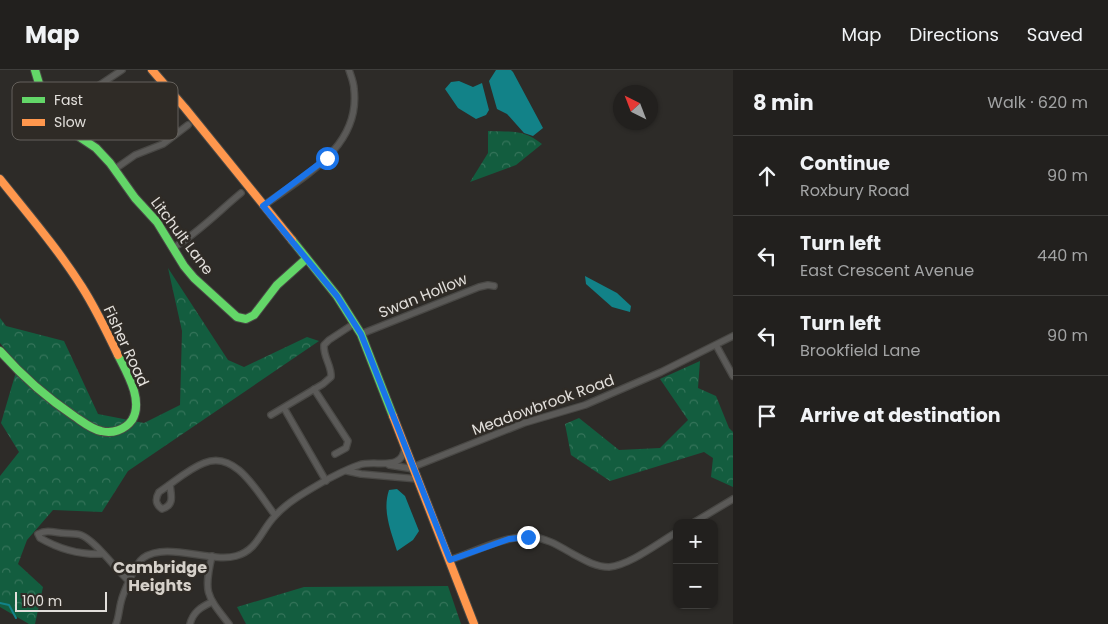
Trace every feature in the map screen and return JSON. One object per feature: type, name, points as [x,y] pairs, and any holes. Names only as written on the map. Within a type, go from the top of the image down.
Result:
[{"type":"street","name":"Litchult Lane","points":[[36,70],[40,82]]},
{"type":"street","points":[[105,82],[122,70]]},
{"type":"street","points":[[152,70],[162,82]]},
{"type":"street","points":[[263,206],[327,158],[341,142],[348,128],[354,108],[354,89],[349,70]]},
{"type":"street","points":[[178,100],[337,296],[355,323],[405,445],[474,624]]},
{"type":"street","points":[[178,133],[188,125]]},
{"type":"street","name":"Litchult Lane","points":[[84,140],[96,148],[135,198],[157,222],[194,278],[237,317],[241,319],[251,318],[277,285],[306,259]]},
{"type":"street","points":[[115,170],[135,155],[168,140]]},
{"type":"street","name":"Fisher Road","points":[[0,179],[55,248],[78,280],[97,312],[127,374],[135,397],[136,405],[133,417],[126,427],[116,431],[102,431],[94,428],[38,390],[22,376],[0,351]]},
{"type":"street","points":[[173,248],[193,235],[207,220],[241,193]]},
{"type":"street","name":"Swan Hollow","points":[[361,334],[479,287],[494,286]]},
{"type":"street","points":[[270,415],[331,377],[332,372],[324,353],[324,345],[355,323]]},
{"type":"street","name":"Meadowbrook Road","points":[[414,468],[524,423],[585,405],[661,372],[733,336]]},
{"type":"street","points":[[716,344],[733,376]]},
{"type":"street","points":[[314,389],[348,441],[346,448],[335,454]]},
{"type":"street","points":[[284,408],[326,481]]},
{"type":"street","points":[[388,464],[400,459],[405,445]]},
{"type":"street","points":[[170,485],[202,463],[218,460],[230,463],[241,470],[275,516]]},
{"type":"street","points":[[116,624],[121,600],[137,564],[147,556],[166,552],[228,558],[246,552],[258,541],[275,516],[290,503],[326,481],[359,465],[368,463],[388,464],[414,468]]},
{"type":"street","points":[[347,471],[418,479]]},
{"type":"street","points":[[699,519],[733,499]]},
{"type":"street","points":[[103,554],[74,552],[52,545],[40,538],[38,534],[49,531],[80,535],[87,538],[103,554],[130,582]]},
{"type":"street","points":[[450,560],[509,539],[528,537],[547,540],[593,564],[609,566],[630,560],[673,534]]},
{"type":"street","points":[[212,556],[207,583],[209,597],[229,624]]},
{"type":"street","points":[[190,624],[194,614],[212,602]]},
{"type":"green space","points":[[488,131],[523,134],[542,144],[516,165],[470,182],[488,153]]},
{"type":"green space","points":[[168,268],[228,360],[244,367],[307,337],[319,341],[128,471],[102,512],[53,510],[27,540],[18,564],[43,587],[35,624],[29,624],[0,607],[0,476],[19,452],[1,423],[18,365],[0,343],[0,318],[6,326],[64,341],[98,414],[144,423],[180,405],[182,331]]},
{"type":"green space","points":[[700,361],[698,388],[716,396],[729,428],[733,432],[733,487],[711,477],[713,458],[704,452],[610,481],[571,455],[565,424],[579,418],[619,450],[660,448],[688,420],[660,379]]},
{"type":"green space","points":[[448,586],[461,624],[246,624],[237,607],[304,587]]},
{"type":"water","points":[[496,70],[511,70],[513,72],[543,128],[533,136],[524,133],[507,114],[497,109],[489,81]]},
{"type":"water","points":[[459,81],[473,87],[482,83],[489,110],[486,115],[476,119],[458,108],[445,89],[451,82]]},
{"type":"water","points":[[585,276],[617,293],[631,306],[630,312],[612,307],[586,284]]},
{"type":"water","points":[[397,489],[405,496],[419,531],[413,540],[397,551],[388,521],[386,506],[389,490]]},
{"type":"waterway","points":[[0,603],[9,605],[16,618]]},
{"type":"traffic: fast","points":[[35,70],[39,82]]},
{"type":"traffic: fast","points":[[84,140],[96,148],[110,163],[135,198],[157,222],[184,266],[194,278],[237,317],[246,319],[254,315],[277,285],[306,259]]},
{"type":"traffic: fast","points":[[292,240],[337,296],[361,334],[393,416]]},
{"type":"traffic: fast","points":[[0,351],[54,402],[90,427],[110,432],[122,429],[132,420],[136,404],[133,387],[118,355]]},
{"type":"traffic: slow","points":[[152,70],[162,82]]},
{"type":"traffic: slow","points":[[178,100],[292,240]]},
{"type":"traffic: slow","points":[[0,179],[73,273],[97,312],[118,355]]},
{"type":"traffic: slow","points":[[393,416],[474,624]]},
{"type":"district","name":"Cambridge Heights","points":[[160,576]]},
{"type":"route","points":[[327,158],[263,206],[337,296],[361,334],[450,560],[509,539],[528,537]]}]
